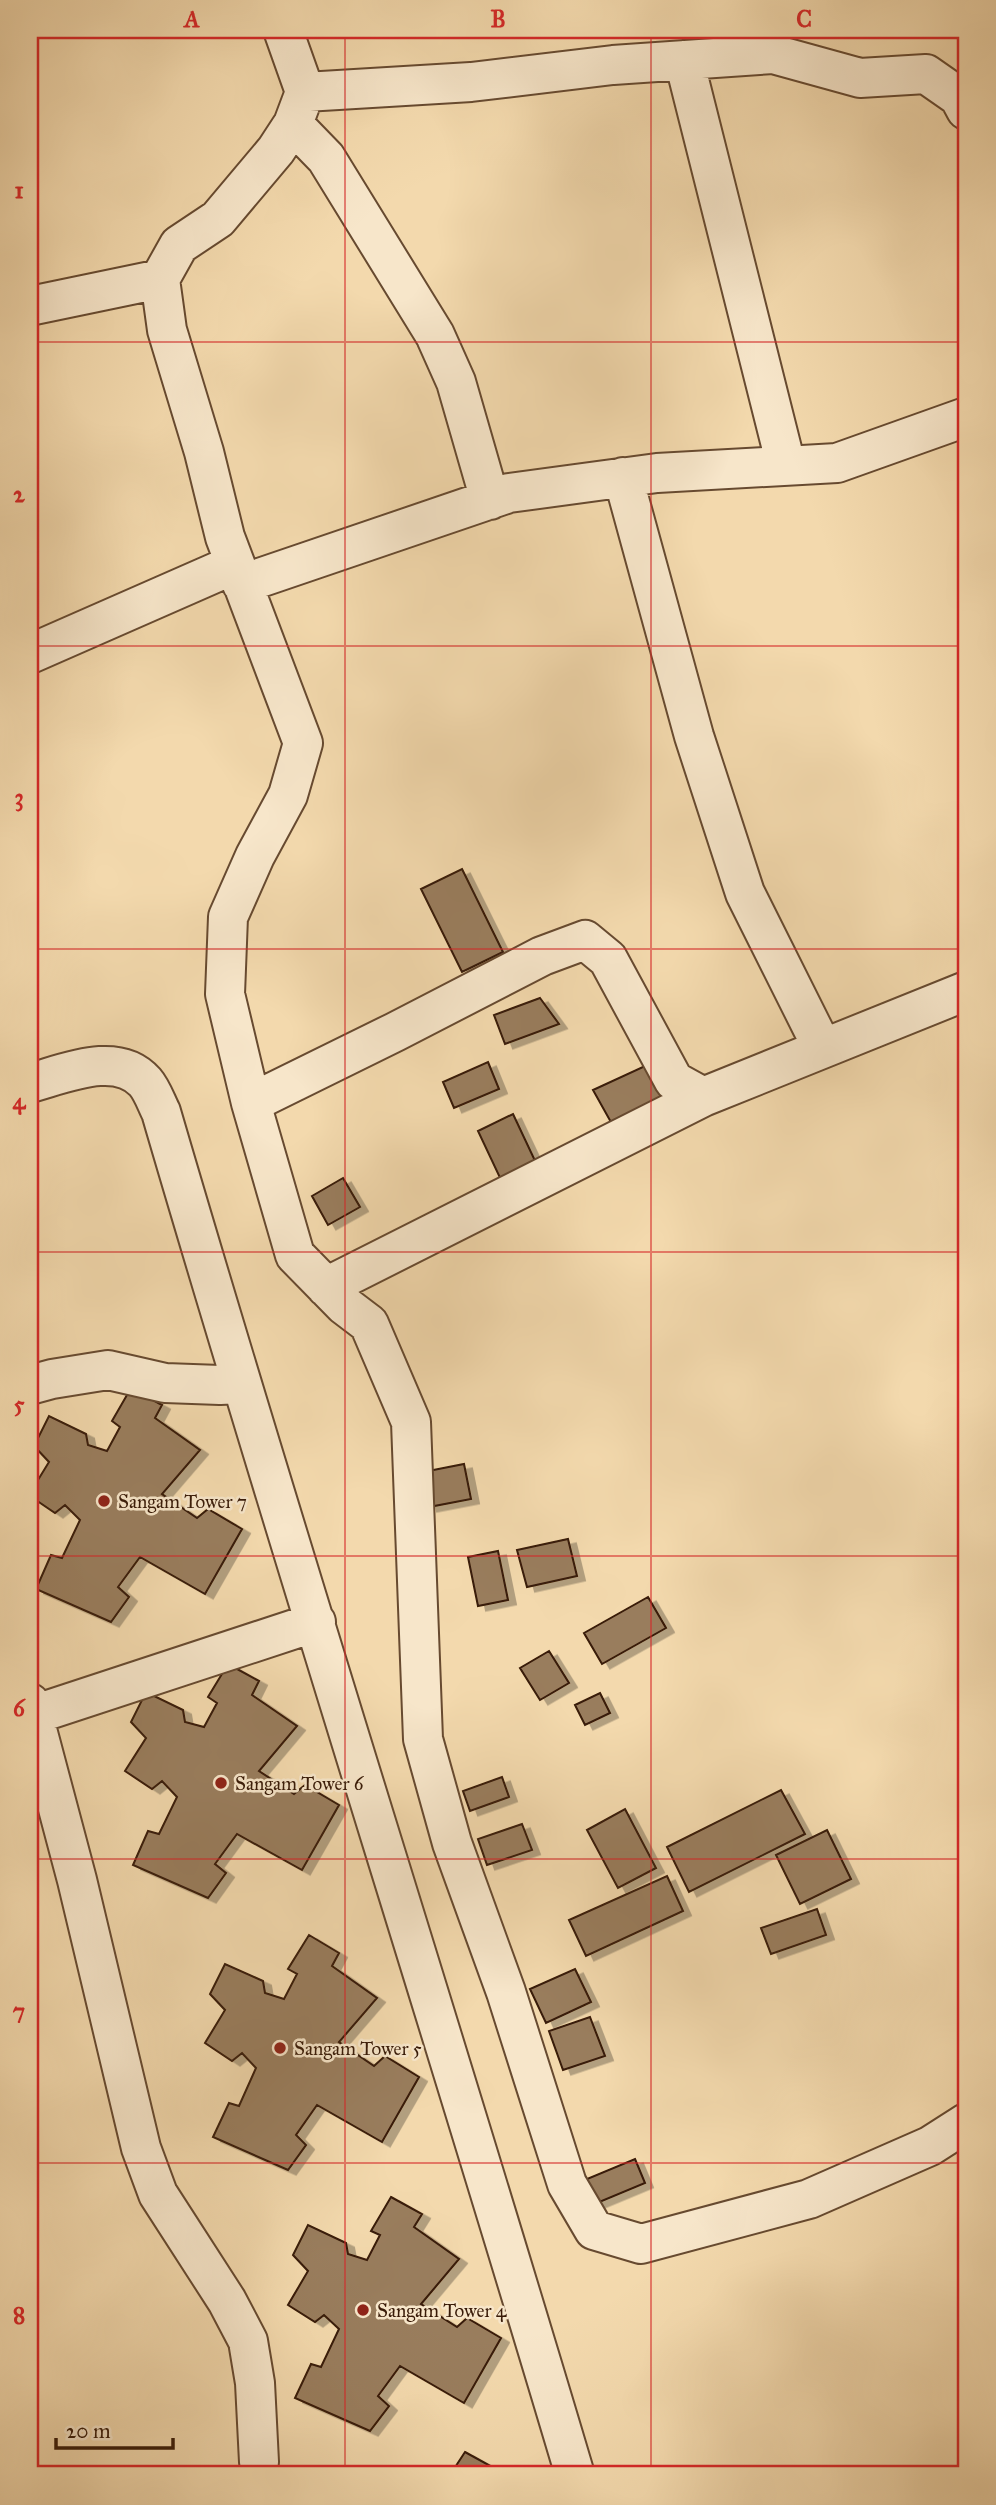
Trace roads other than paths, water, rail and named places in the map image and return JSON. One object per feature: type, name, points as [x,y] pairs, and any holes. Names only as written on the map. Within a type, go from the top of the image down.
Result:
[{"type":"street","points":[[283,30],[299,108],[326,158],[435,335],[456,382],[490,500]]},
{"type":"street","points":[[299,108],[471,82],[613,65],[684,60],[767,42],[860,78],[926,74],[959,97],[966,110]]},
{"type":"street","points":[[684,60],[786,465]]},
{"type":"street","points":[[299,108],[276,150],[218,219],[179,245],[160,279],[167,330],[204,452],[225,537],[303,743],[288,795],[255,856],[228,917],[225,994],[251,1102],[295,1255],[326,1287],[369,1324],[411,1422],[423,1739],[452,1843],[506,1992],[567,2184],[594,2230],[641,2244],[809,2199],[930,2146],[966,2123]]},
{"type":"street","points":[[30,306],[160,279]]},
{"type":"street","points":[[30,654],[238,574],[509,493],[657,473],[837,463],[966,418]]},
{"type":"street","points":[[623,477],[694,736],[745,893],[822,1047]]},
{"type":"street","points":[[251,1102],[542,956],[585,940],[608,959],[674,1081],[702,1097]]},
{"type":"street","points":[[326,1287],[702,1097],[966,991]]},
{"type":"street","points":[[30,1083],[94,1067],[116,1065],[133,1071],[147,1084],[161,1112],[241,1384],[575,2475]]},
{"type":"street","points":[[30,1385],[108,1370],[165,1383],[241,1384]]},
{"type":"street","points":[[259,2462],[255,2383],[247,2341],[228,2301],[158,2194],[141,2148],[77,1880],[31,1711],[316,1622]]},
{"type":"place","name":"Sangam Tower 7","points":[[104,1501]]},
{"type":"place","name":"Sangam Tower 6","points":[[221,1783]]},
{"type":"place","name":"Sangam Tower 5","points":[[280,2048]]},
{"type":"place","name":"Sangam Tower 4","points":[[363,2310]]}]
